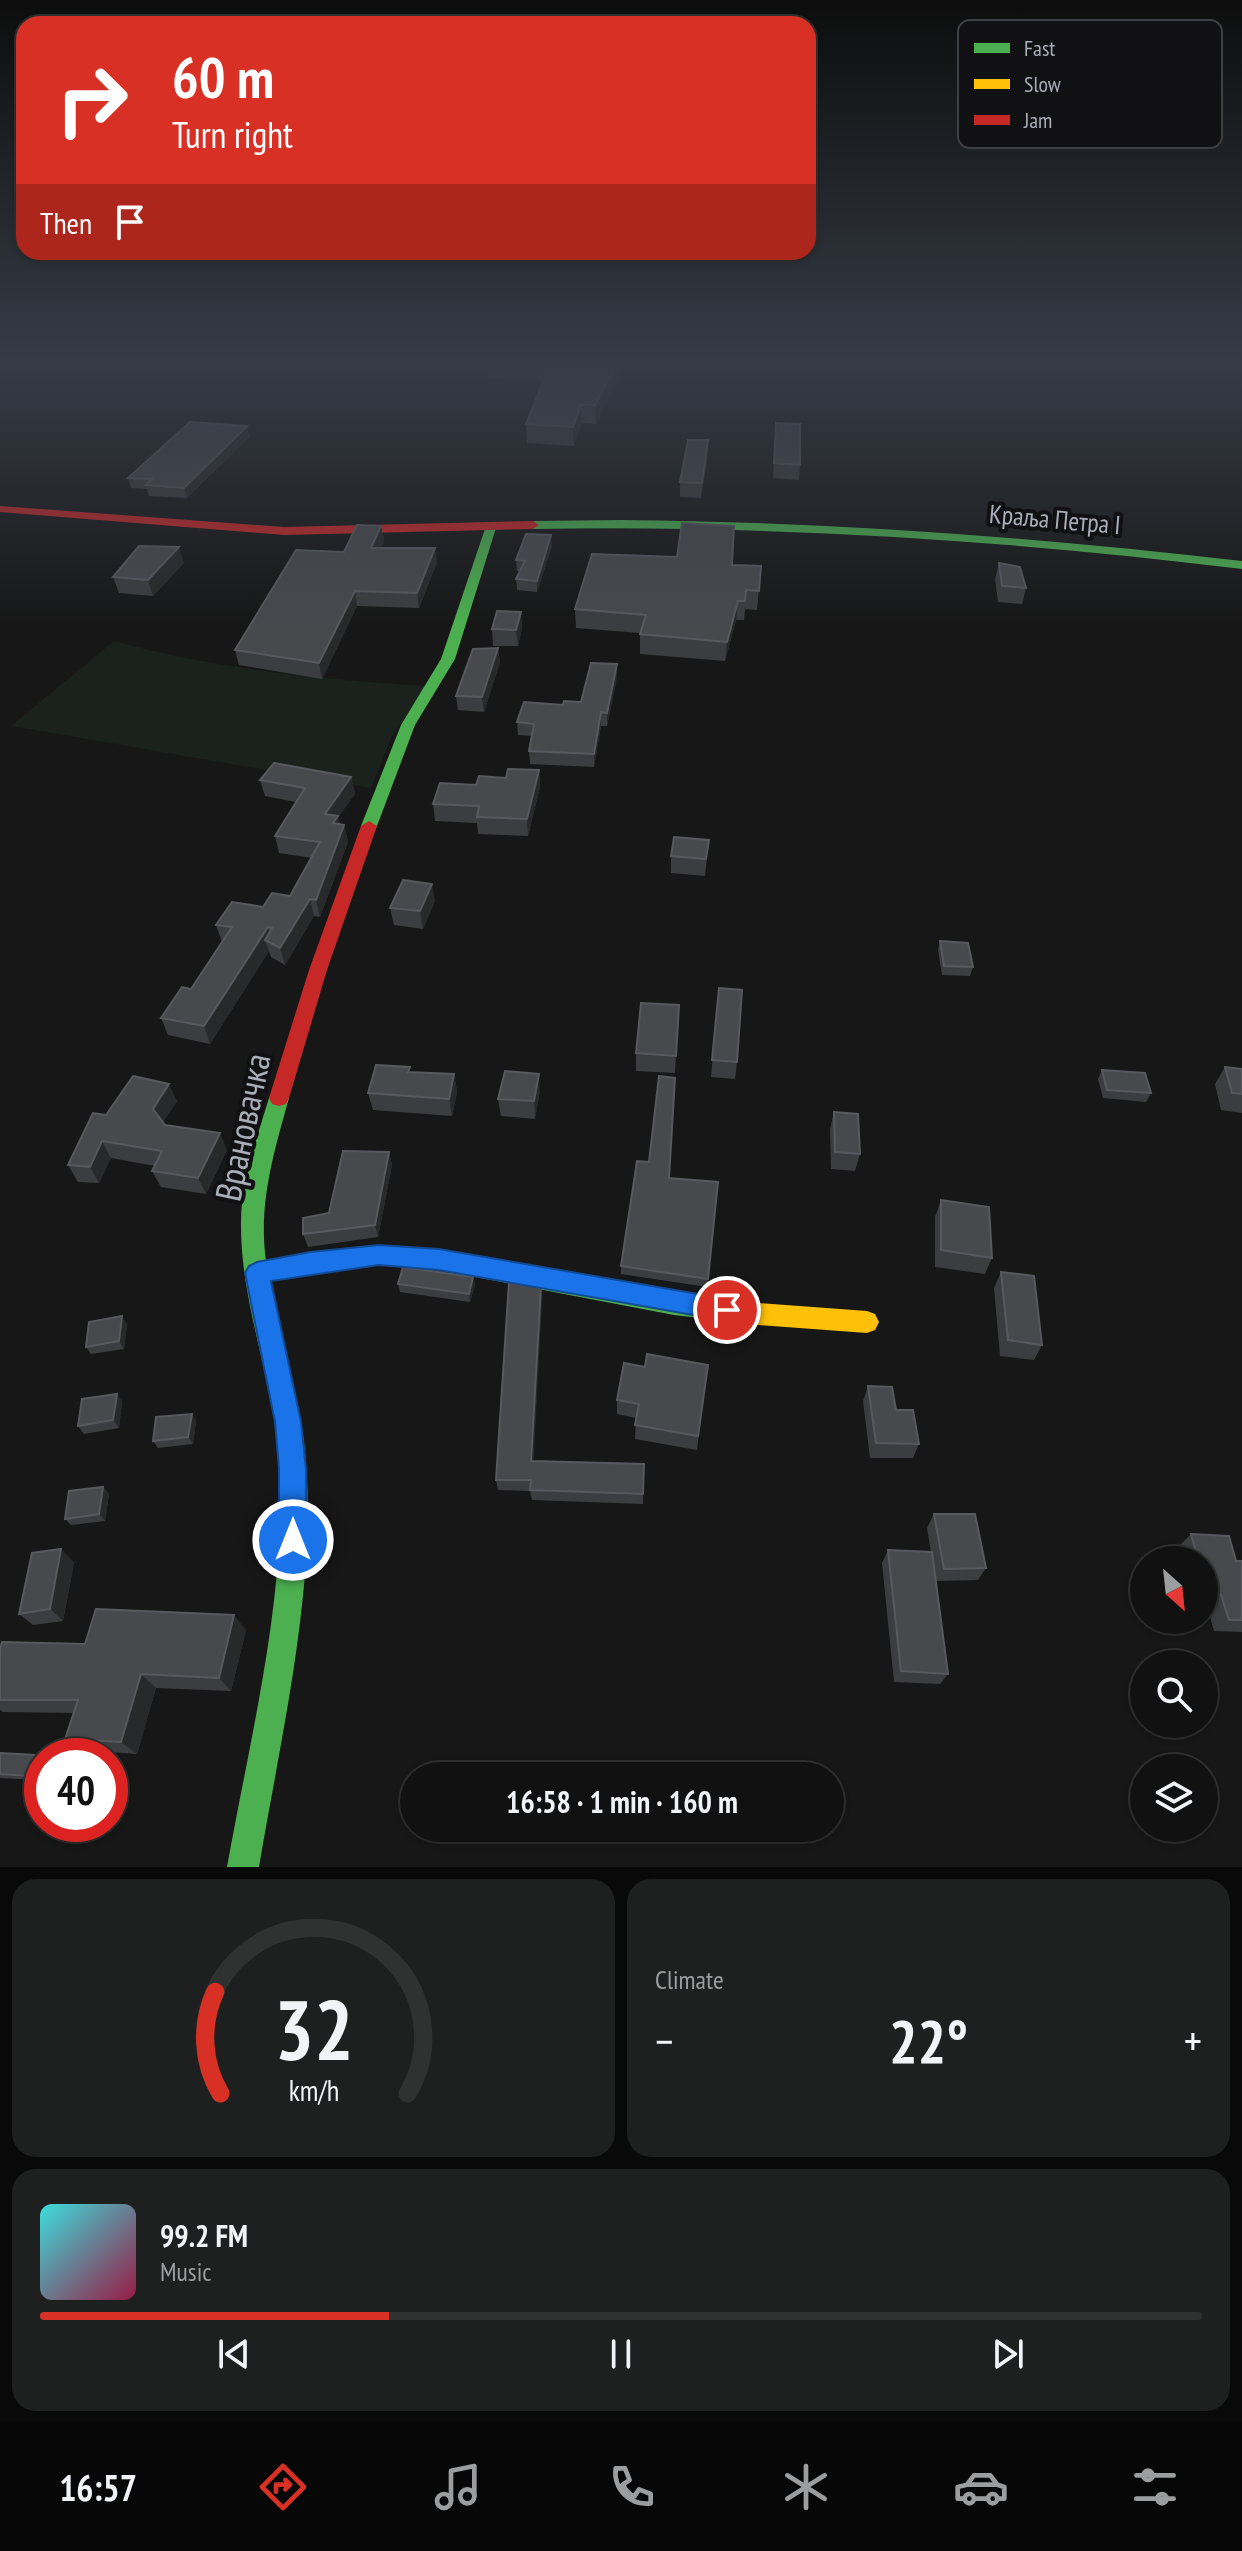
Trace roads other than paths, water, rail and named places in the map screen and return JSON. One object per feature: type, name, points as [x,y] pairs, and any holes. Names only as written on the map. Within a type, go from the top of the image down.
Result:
[{"type":"street","name":"Краља Петра I","points":[[0,509],[284,531],[576,524],[814,527],[1139,552],[1242,565]]},
{"type":"street","name":"Врановачка","points":[[243,1867],[288,1600],[293,1540],[293,1469],[288,1422],[254,1257],[255,1185],[303,1008],[392,763],[408,725],[448,659],[490,528]]},
{"type":"street","points":[[257,1273],[310,1262],[379,1255],[439,1260],[674,1304],[779,1317],[867,1322]]}]
